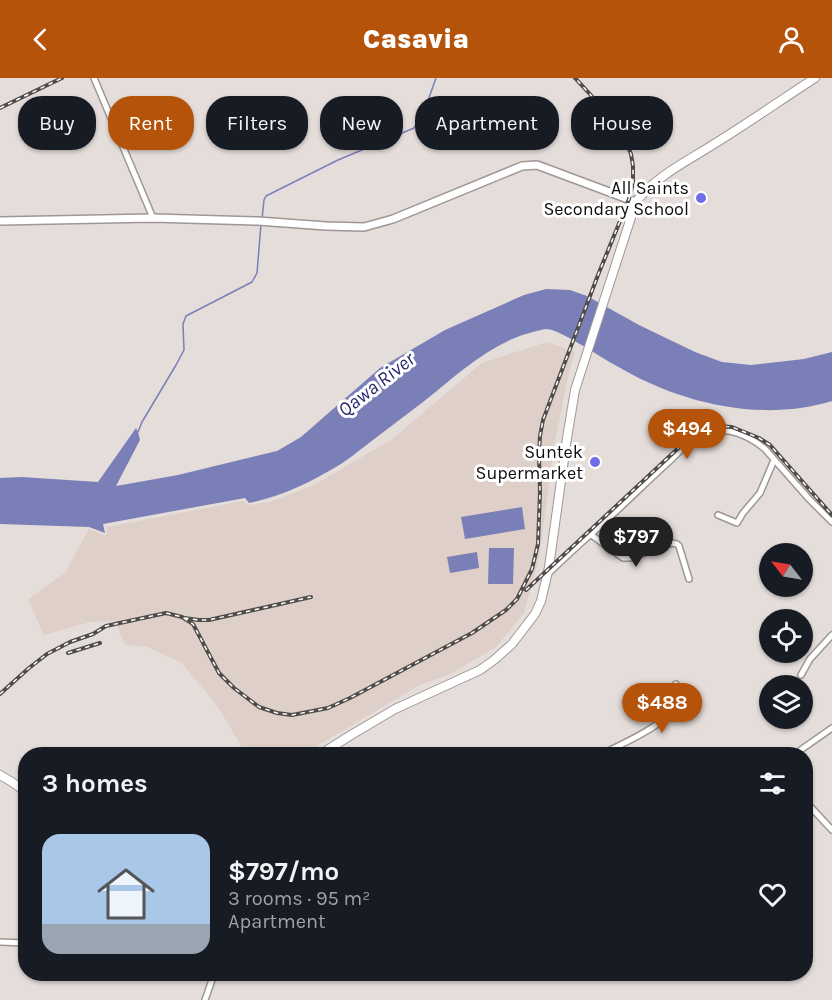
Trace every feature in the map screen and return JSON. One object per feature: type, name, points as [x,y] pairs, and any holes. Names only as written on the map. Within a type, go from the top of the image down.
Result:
[{"type":"main road","points":[[332,747],[395,709],[468,676],[494,660],[512,644],[535,614],[548,574],[575,390],[636,202],[652,184],[664,175],[815,78]]},
{"type":"main road","points":[[0,775],[18,786]]},
{"type":"street","points":[[94,78],[153,218]]},
{"type":"street","points":[[0,221],[153,218],[364,227],[379,224],[522,166],[537,165],[636,202]]},
{"type":"street","points":[[548,574],[683,448],[697,437],[714,431],[745,436],[765,449],[832,522]]},
{"type":"street","points":[[718,515],[737,523],[760,493],[774,460]]},
{"type":"street","points":[[590,534],[623,558],[630,558],[672,543],[677,544],[689,579]]},
{"type":"street","points":[[801,675],[810,659],[832,635]]},
{"type":"street","points":[[614,747],[669,714],[677,697],[676,684]]},
{"type":"street","points":[[805,747],[832,728]]},
{"type":"street","points":[[813,810],[832,830]]},
{"type":"street","points":[[0,942],[18,943]]},
{"type":"street","points":[[205,1000],[212,981]]},
{"type":"shaded area","points":[[547,342],[575,352],[555,441],[539,558],[524,613],[496,647],[451,674],[420,685],[316,747],[242,747],[218,707],[182,663],[147,647],[125,645],[115,621],[90,622],[44,635],[28,599],[65,573],[89,529],[106,536],[107,527],[243,501],[248,505],[270,502],[316,484],[392,439],[482,363]]},
{"type":"water","name":"Qawa River","points":[[546,289],[570,290],[587,296],[639,325],[695,352],[722,362],[751,365],[804,359],[832,352],[832,401],[776,410],[720,406],[666,390],[615,365],[561,334],[544,329],[503,343],[489,351],[345,461],[315,479],[283,493],[249,503],[245,498],[103,524],[105,533],[89,527],[0,524],[0,478],[22,477],[98,482],[136,428],[140,440],[116,486],[178,475],[277,451],[301,437],[380,368],[445,330],[524,295]]},
{"type":"water","points":[[522,507],[525,529],[465,539],[461,517]]},
{"type":"water","points":[[489,548],[514,548],[513,584],[488,584]]},
{"type":"water","points":[[477,552],[479,568],[450,573],[447,557]]},
{"type":"waterway","points":[[262,219],[266,196],[338,160],[414,128],[426,106],[436,78]]},
{"type":"waterway","points":[[138,432],[184,350],[183,324],[186,316],[252,282],[257,273],[261,224]]},
{"type":"railway","points":[[0,108],[62,78]]},
{"type":"railway","points":[[0,694],[47,654],[70,642],[93,634],[106,626],[166,613],[182,617],[193,624],[219,673],[234,688],[259,707],[292,715],[328,708],[350,698],[472,633],[506,610],[517,599],[532,569],[538,544],[539,455],[543,420],[629,199],[633,183],[631,154],[623,134],[611,117],[575,78]]},
{"type":"railway","points":[[526,590],[687,440],[717,426],[732,427],[770,445],[832,515]]},
{"type":"railway","points":[[184,618],[209,620],[311,597]]},
{"type":"railway","points":[[68,653],[100,643]]},
{"type":"place","name":"All Saints Secondary School","points":[[701,198]]},
{"type":"place","name":"Suntek Supermarket","points":[[595,462]]}]
